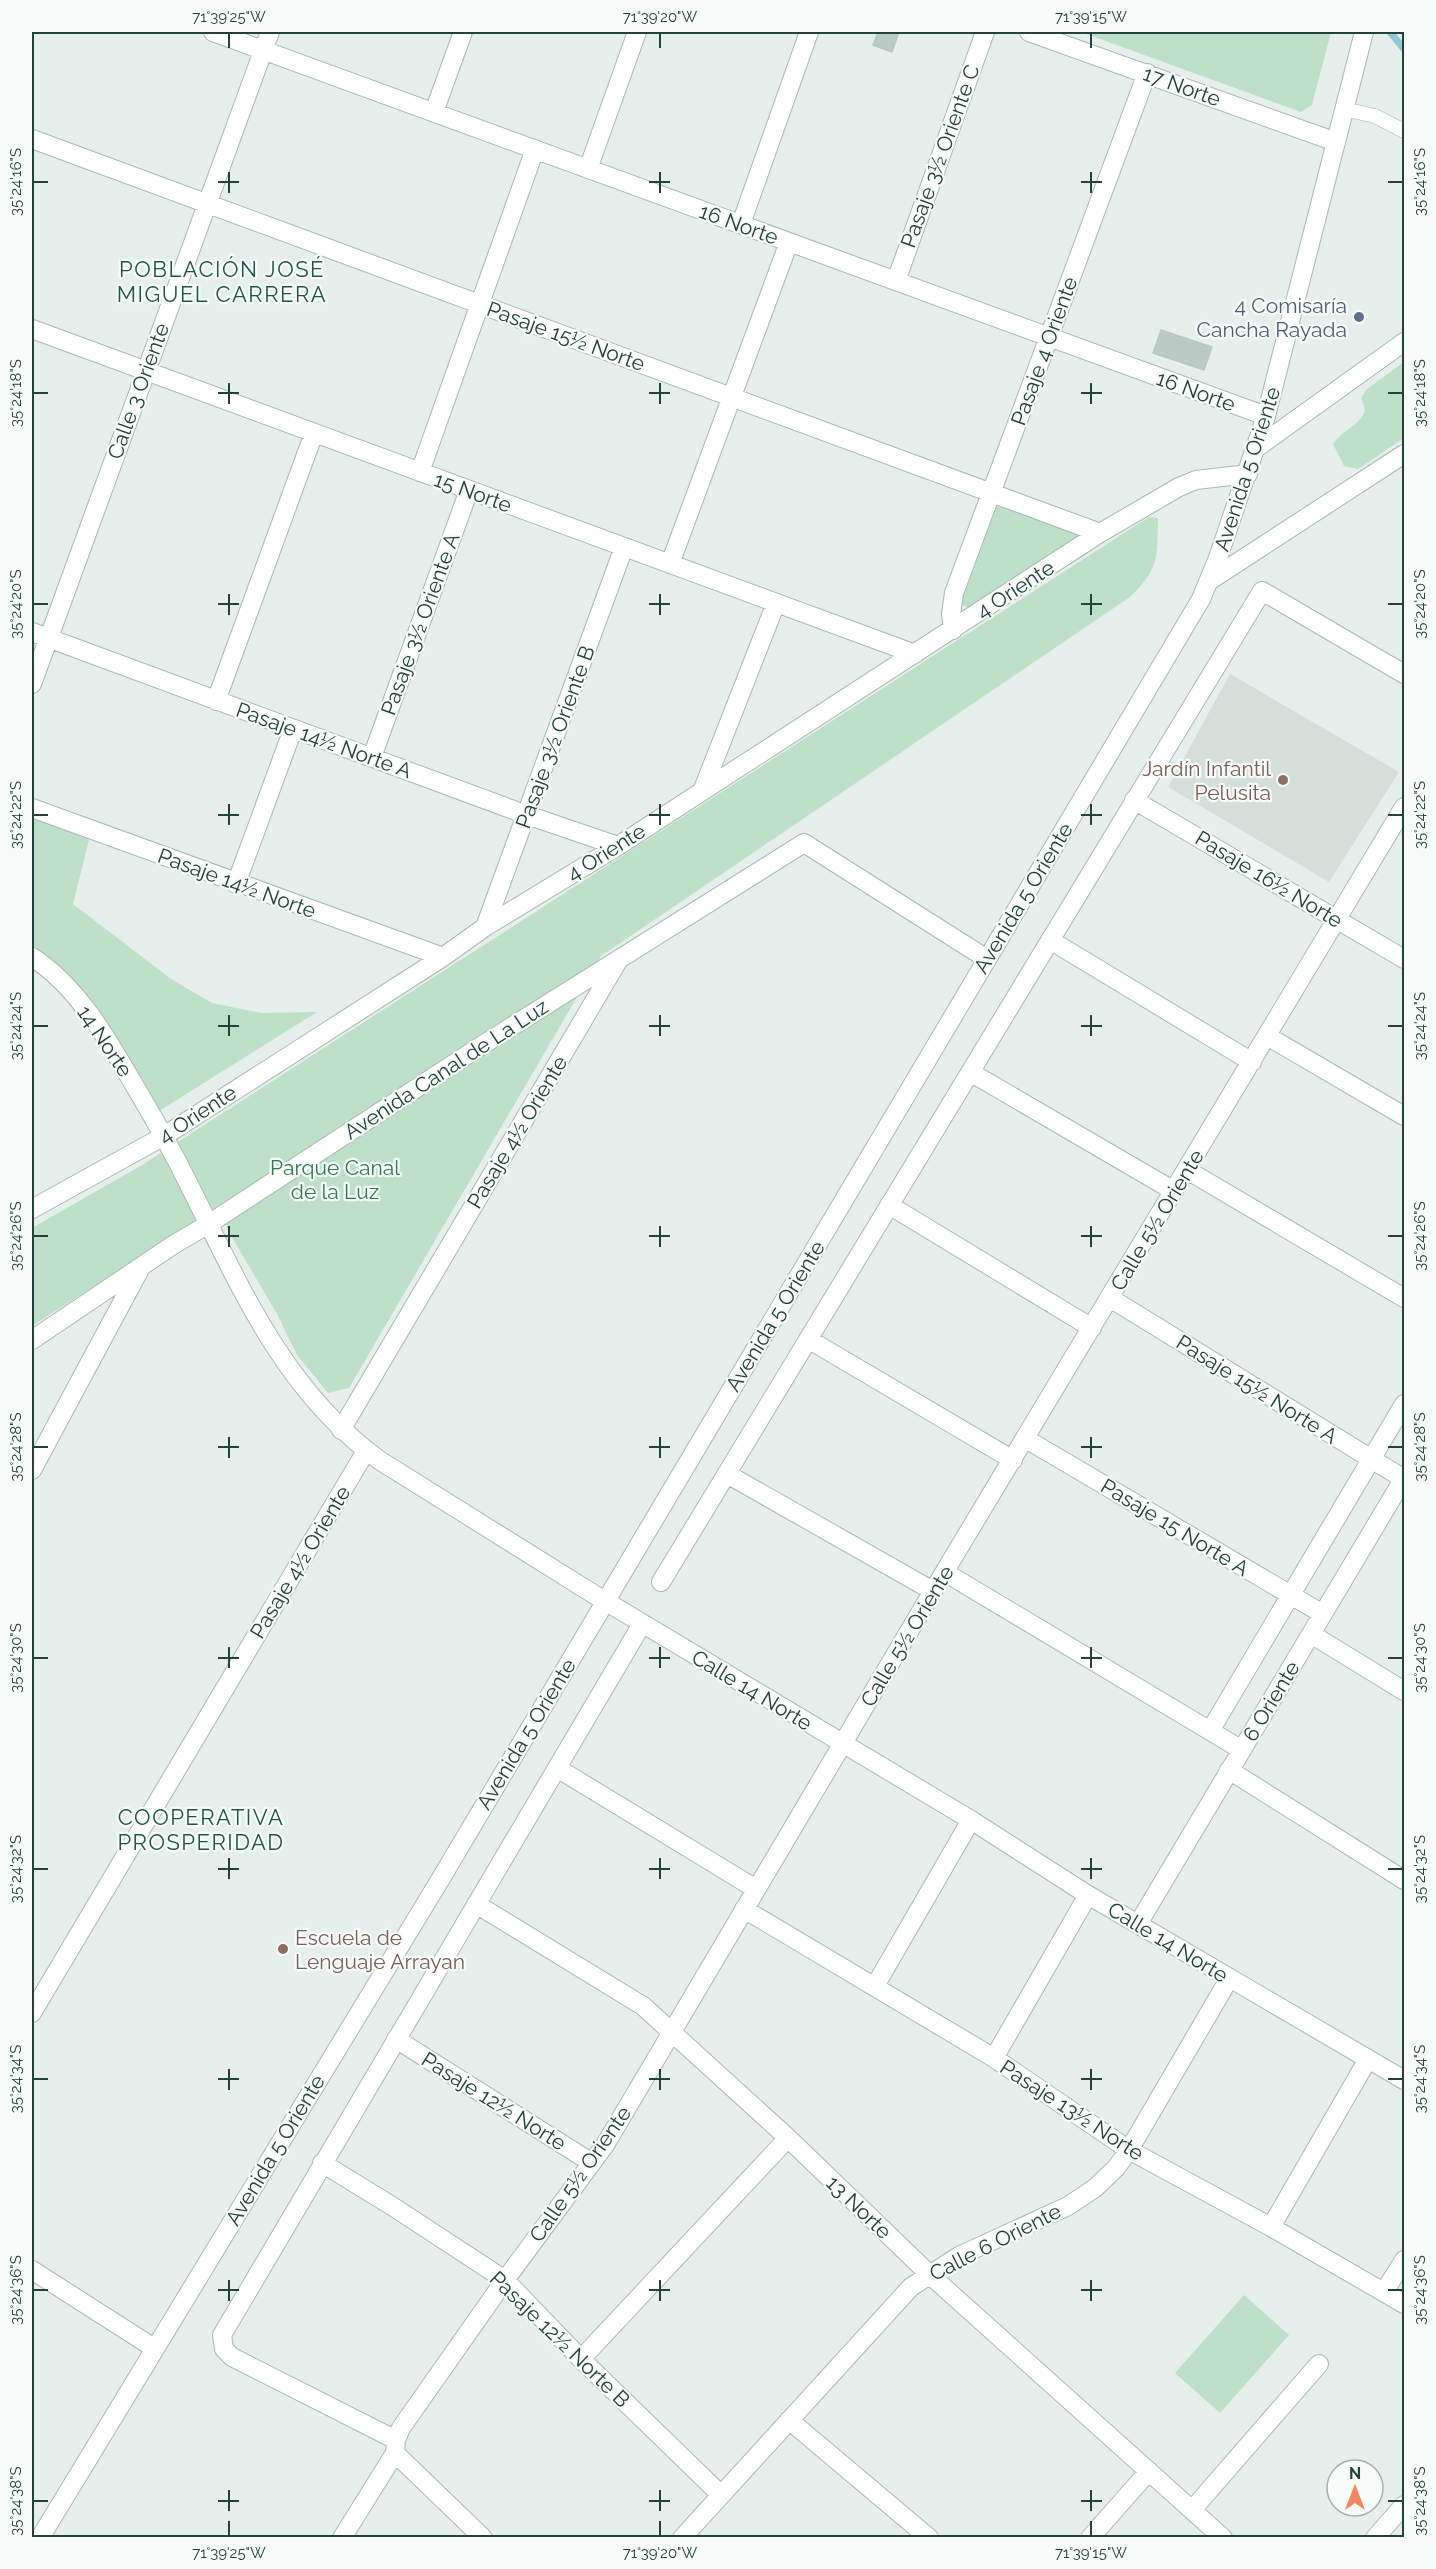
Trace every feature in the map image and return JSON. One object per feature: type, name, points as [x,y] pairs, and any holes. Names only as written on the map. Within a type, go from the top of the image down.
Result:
[{"type":"street","name":"16 Norte","points":[[213,32],[1266,416]]},
{"type":"street","name":"Calle 3 Oriente","points":[[32,684],[40,635],[146,371],[270,32]]},
{"type":"street","points":[[434,112],[464,32]]},
{"type":"street","points":[[588,169],[637,32]]},
{"type":"street","points":[[741,224],[809,32]]},
{"type":"street","name":"Pasaje 3½ Oriente C","points":[[896,281],[985,32]]},
{"type":"street","name":"17 Norte","points":[[1029,32],[1336,142]]},
{"type":"street","name":"Avenida 5 Oriente","points":[[40,2538],[440,1880],[1191,617],[1209,581],[1248,474],[1266,416],[1362,40]]},
{"type":"street","name":"Pasaje 4 Oriente","points":[[953,630],[951,614],[954,593],[1147,73]]},
{"type":"street","name":"Pasaje 15½ Norte","points":[[32,138],[1100,533]]},
{"type":"street","points":[[420,472],[535,149]]},
{"type":"street","points":[[670,564],[789,242]]},
{"type":"street","name":"15 Norte","points":[[32,329],[915,654]]},
{"type":"street","points":[[1255,449],[1404,342]]},
{"type":"street","points":[[216,700],[314,433]]},
{"type":"street","points":[[1209,581],[1404,455]]},
{"type":"street","name":"4 Oriente","points":[[35,1204],[164,1136],[443,957],[485,927],[618,846],[1100,533],[1179,487],[1196,480],[1248,474]]},
{"type":"street","name":"Pasaje 3½ Oriente A","points":[[372,758],[469,490]]},
{"type":"street","name":"Pasaje 3½ Oriente B","points":[[485,927],[624,547]]},
{"type":"street","points":[[661,1582],[1262,591],[1404,674]]},
{"type":"street","points":[[703,789],[776,603]]},
{"type":"street","name":"Pasaje 14½ Norte A","points":[[40,635],[527,815],[618,846]]},
{"type":"street","points":[[237,884],[293,729]]},
{"type":"street","name":"Pasaje 16½ Norte","points":[[1134,800],[1404,959]]},
{"type":"street","name":"Calle 5½ Oriente","points":[[342,2538],[395,2446],[401,2428],[620,2121],[933,1591],[946,1573],[1404,807]]},
{"type":"street","name":"Pasaje 14½ Norte","points":[[32,808],[443,957]]},
{"type":"street","name":"Avenida Canal de La Luz","points":[[32,1340],[173,1245],[474,1050],[804,843],[987,958]]},
{"type":"street","points":[[1050,940],[1252,1062]]},
{"type":"street","name":"14 Norte","points":[[32,957],[62,983],[109,1040],[164,1136]]},
{"type":"street","name":"Pasaje 4½ Oriente","points":[[341,1430],[620,958]]},
{"type":"street","points":[[1267,1036],[1404,1116]]},
{"type":"street","points":[[970,1072],[1174,1191]]},
{"type":"street","name":"Calle 14 Norte","points":[[164,1136],[207,1225],[275,1349],[305,1390],[341,1430],[366,1451],[642,1624],[971,1820],[1088,1895],[1404,2080]]},
{"type":"street","points":[[1187,1170],[1404,1298]]},
{"type":"street","points":[[889,1206],[1092,1328]]},
{"type":"street","points":[[32,1470],[141,1267]]},
{"type":"street","name":"Pasaje 15½ Norte A","points":[[1110,1298],[1404,1478]]},
{"type":"street","points":[[808,1339],[1013,1460]]},
{"type":"street","name":"6 Oriente","points":[[1210,1731],[1404,1404]]},
{"type":"street","name":"Pasaje 15 Norte A","points":[[1026,1439],[1323,1614]]},
{"type":"street","name":"Pasaje 4½ Oriente","points":[[32,2013],[366,1451]]},
{"type":"street","points":[[727,1474],[933,1591]]},
{"type":"street","name":"6 Oriente","points":[[1138,1924],[1323,1614],[1398,1502],[1404,1478]]},
{"type":"street","points":[[946,1573],[1242,1750]]},
{"type":"street","points":[[483,2538],[395,2446],[232,2357],[222,2343],[224,2327],[642,1624]]},
{"type":"street","points":[[1311,1634],[1404,1691]]},
{"type":"street","points":[[557,1768],[756,1889]]},
{"type":"street","points":[[1229,1770],[1404,1880]]},
{"type":"street","points":[[875,1986],[971,1820]]},
{"type":"street","points":[[994,2058],[1088,1895]]},
{"type":"street","name":"13 Norte","points":[[476,1904],[643,2006],[788,2138],[928,2274],[1223,2538]]},
{"type":"street","name":"Pasaje 13½ Norte","points":[[744,1909],[994,2058],[1129,2150],[1271,2227],[1404,2304]]},
{"type":"street","name":"Calle 6 Oriente","points":[[682,2538],[897,2301],[928,2274],[959,2256],[1068,2206],[1095,2188],[1116,2168],[1129,2150],[1229,1979]]},
{"type":"street","name":"Pasaje 12½ Norte","points":[[396,2039],[592,2163]]},
{"type":"street","points":[[1271,2227],[1368,2059]]},
{"type":"street","points":[[581,2359],[788,2138]]},
{"type":"street","name":"Pasaje 12½ Norte B","points":[[322,2163],[505,2280],[581,2359],[721,2495]]},
{"type":"street","points":[[1384,2292],[1404,2260]]},
{"type":"street","points":[[32,2270],[154,2348]]},
{"type":"street","points":[[1192,2510],[1319,2364]]},
{"type":"street","points":[[789,2420],[929,2538]]},
{"type":"street","points":[[1090,2538],[1149,2471]]},
{"type":"street","points":[[1375,2538],[1404,2505]]},
{"type":"lane","points":[[1344,109],[1375,116],[1404,130]]},
{"type":"shaded area","name":"Jardín Infantil Pelusita","points":[[1230,674],[1399,772],[1329,882],[1168,787]]},
{"type":"green space","points":[[1081,32],[1331,32],[1312,105],[1301,112]]},
{"type":"green space","points":[[1404,362],[1404,438],[1358,469],[1344,466],[1333,444],[1362,416],[1365,410],[1361,398],[1367,389]]},
{"type":"green space","points":[[1002,504],[1076,531],[1080,537],[969,608],[960,604],[996,507]]},
{"type":"green space","name":"Parque Canal de la Luz","points":[[1149,517],[1158,518],[1155,561],[1147,578],[1130,597],[601,956],[349,1388],[328,1393],[297,1355],[277,1314],[230,1234],[218,1206],[32,1326],[32,1228],[142,1165]]},
{"type":"green space","points":[[32,811],[91,832],[73,904],[171,979],[212,1003],[261,1013],[317,1012],[148,1118],[64,974],[32,953]]},
{"type":"green space","points":[[1244,2295],[1289,2335],[1220,2413],[1175,2373]]},
{"type":"building","points":[[878,32],[899,32],[892,52],[873,45]]},
{"type":"building","points":[[1161,330],[1212,347],[1204,370],[1153,353]]},
{"type":"waterway","points":[[1390,32],[1404,49]]},
{"type":"place","name":"4 Comisaría Cancha Rayada","points":[[1359,317]]},
{"type":"place","name":"Jardín Infantil Pelusita","points":[[1283,780]]},
{"type":"place","name":"Escuela de Lenguaje Arrayan","points":[[283,1949]]},
{"type":"district","name":"POBLACIÓN JOSÉ MIGUEL CARRERA","points":[[222,282]]},
{"type":"district","name":"COOPERATIVA PROSPERIDAD","points":[[201,1830]]}]
